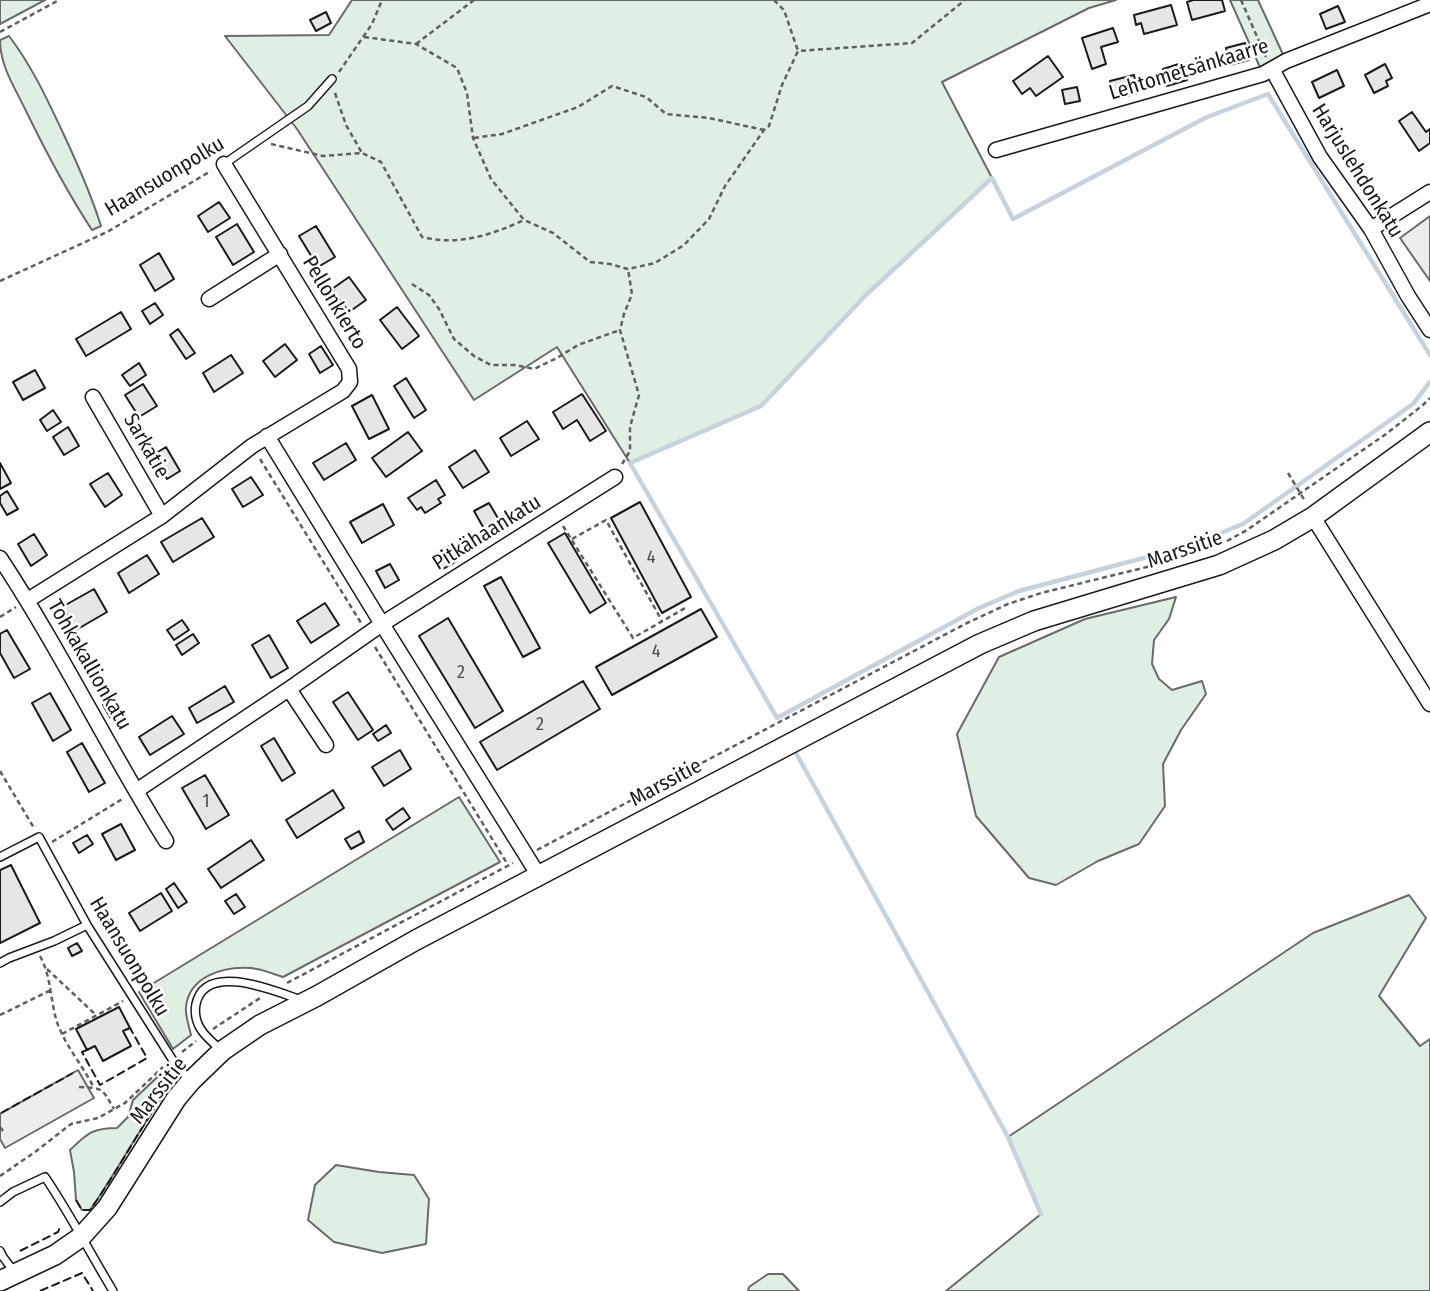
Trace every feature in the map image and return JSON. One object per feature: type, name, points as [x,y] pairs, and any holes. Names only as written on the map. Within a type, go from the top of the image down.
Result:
[{"type":"main road","name":"Marssitie","points":[[8,1277],[55,1255],[81,1237],[107,1208],[176,1099],[191,1081],[222,1051],[260,1025],[416,940],[980,644],[1034,621],[1219,565],[1274,540],[1313,517],[1430,432]]},
{"type":"street","name":"Lehtometsänkaarre","points":[[996,150],[1264,74],[1286,61],[1430,4]]},
{"type":"street","name":"Harjuslehdonkatu","points":[[1272,69],[1320,157],[1371,229],[1430,330]]},
{"type":"street","name":"Pellonkierto","points":[[224,164],[349,369],[350,382],[343,391],[267,436]]},
{"type":"street","points":[[1371,229],[1430,192]]},
{"type":"street","points":[[209,299],[280,254]]},
{"type":"street","name":"Sarkatie","points":[[93,397],[162,516]]},
{"type":"street","points":[[267,436],[540,876]]},
{"type":"street","name":"Tohkakallionkatu","points":[[166,841],[28,600],[162,516],[267,436]]},
{"type":"street","name":"Pitkähaankatu","points":[[382,624],[615,477]]},
{"type":"street","points":[[1313,517],[1430,704]]},
{"type":"street","points":[[0,558],[28,600]]},
{"type":"street","points":[[136,791],[382,624]]},
{"type":"street","points":[[289,689],[326,745]]},
{"type":"lane","name":"Haansuonpolku","points":[[224,164],[308,106],[332,79]]},
{"type":"lane","name":"Haansuonpolku","points":[[39,837],[87,925],[172,1059],[191,1081]]},
{"type":"lane","points":[[0,857],[39,837]]},
{"type":"lane","points":[[0,963],[87,925]]},
{"type":"lane","points":[[222,1051],[204,1035],[197,1023],[195,1009],[198,996],[209,985],[221,981],[242,982],[305,1001]]},
{"type":"lane","points":[[0,1202],[13,1192],[45,1177],[68,1211],[113,1291]]},
{"type":"lane","points":[[0,1251],[8,1277]]},
{"type":"path","points":[[0,32],[59,0]]},
{"type":"path","points":[[344,66],[372,24],[382,0]]},
{"type":"path","points":[[416,44],[474,0]]},
{"type":"path","points":[[363,37],[416,44],[457,68],[467,93],[473,138],[491,179],[524,220],[553,233],[590,262],[628,269],[655,263],[684,245],[709,219],[725,186],[769,126],[782,85],[799,51],[784,10],[774,0]]},
{"type":"path","points":[[799,51],[912,43],[965,0]]},
{"type":"path","points":[[1241,0],[1272,69]]},
{"type":"path","points":[[332,79],[335,99],[362,153]]},
{"type":"path","points":[[473,138],[502,134],[578,107],[612,86],[646,97],[666,114],[709,118],[764,130]]},
{"type":"path","points":[[258,139],[323,156],[362,153],[381,162],[422,237],[439,241],[473,238],[524,220]]},
{"type":"path","name":"Haansuonpolku","points":[[0,281],[107,232],[224,164]]},
{"type":"path","points":[[615,477],[630,451],[630,427],[639,396],[620,330],[632,294],[628,269]]},
{"type":"path","points":[[412,284],[429,295],[454,340],[491,365],[515,365],[534,369],[578,345],[620,330]]},
{"type":"path","points":[[252,446],[508,865]]},
{"type":"path","points":[[1288,473],[1297,489]]},
{"type":"path","points":[[556,514],[633,638],[685,608]]},
{"type":"path","points":[[572,540],[606,520],[662,621]]},
{"type":"path","points":[[0,771],[39,837]]},
{"type":"path","points":[[45,846],[136,791]]},
{"type":"path","points":[[36,948],[47,968],[96,1015]]},
{"type":"path","points":[[47,968],[57,1023],[67,1045],[94,1088]]},
{"type":"path","points":[[0,1015],[51,990]]},
{"type":"path","points":[[62,1034],[132,996]]},
{"type":"path","points":[[79,1087],[104,1092],[114,1109]]},
{"type":"green space","points":[[0,0],[45,0],[0,24]]},
{"type":"green space","points":[[352,0],[1116,0],[1089,8],[942,82],[992,178],[866,295],[761,406],[630,463],[557,347],[474,400],[297,129],[225,36],[329,35]]},
{"type":"green space","points":[[1230,0],[1258,0],[1286,61],[1263,74]]},
{"type":"green space","points":[[9,36],[52,109],[101,226],[92,230],[83,216],[49,157],[13,85],[5,68],[0,40]]},
{"type":"green space","points":[[1176,597],[1169,619],[1154,640],[1152,664],[1159,679],[1172,690],[1202,681],[1206,694],[1181,730],[1163,764],[1165,806],[1139,844],[1098,861],[1056,885],[1029,878],[976,816],[957,734],[999,657],[1085,619]]},
{"type":"green space","points":[[459,797],[500,862],[283,977],[251,968],[230,969],[210,975],[194,988],[189,996],[186,1010],[191,1035],[173,1049],[139,992]]},
{"type":"green space","points":[[1409,895],[1426,918],[1379,996],[1420,1046],[1430,1039],[1430,1291],[946,1291],[1041,1214],[1008,1137],[1313,933]]},
{"type":"green space","points":[[168,1067],[177,1077],[90,1210],[82,1210],[76,1200],[70,1150],[91,1133],[117,1128],[128,1117],[133,1100]]},
{"type":"green space","points":[[336,1165],[414,1175],[429,1199],[426,1244],[382,1253],[334,1242],[308,1220],[315,1185]]},
{"type":"green space","points":[[768,1274],[783,1274],[799,1291],[748,1291],[749,1287]]},
{"type":"shaded area","points":[[1430,216],[1430,281],[1400,238]]},
{"type":"shaded area","points":[[78,1070],[94,1098],[5,1148],[0,1139],[0,1114]]},
{"type":"building","points":[[1222,0],[1225,11],[1192,20],[1187,2]]},
{"type":"building","points":[[1171,5],[1177,25],[1144,34],[1141,23],[1136,25],[1134,15]]},
{"type":"building","points":[[1338,6],[1345,22],[1326,29],[1320,14]]},
{"type":"building","points":[[326,12],[331,23],[316,31],[310,20]]},
{"type":"building","points":[[1113,28],[1118,42],[1101,47],[1106,64],[1092,69],[1082,38]]},
{"type":"building","points":[[1245,43],[1249,60],[1230,65],[1226,48]]},
{"type":"building","points":[[1048,56],[1063,77],[1036,96],[1030,88],[1022,94],[1013,81]]},
{"type":"building","points":[[1182,63],[1187,80],[1167,86],[1163,69]]},
{"type":"building","points":[[1385,64],[1392,78],[1386,81],[1388,86],[1374,93],[1365,75]]},
{"type":"building","points":[[1337,70],[1344,86],[1319,98],[1312,82]]},
{"type":"building","points":[[1134,75],[1138,93],[1115,99],[1110,81]]},
{"type":"building","points":[[1077,87],[1080,101],[1065,104],[1062,90]]},
{"type":"building","points":[[1412,112],[1426,132],[1430,129],[1430,143],[1419,151],[1399,121]]},
{"type":"building","points":[[219,202],[230,218],[208,232],[198,216]]},
{"type":"building","points":[[237,224],[254,252],[233,265],[216,237]]},
{"type":"building","points":[[316,226],[335,257],[318,267],[299,236]]},
{"type":"building","points":[[159,253],[174,279],[155,291],[140,265]]},
{"type":"building","points":[[349,277],[366,300],[349,312],[332,289]]},
{"type":"building","points":[[155,303],[163,315],[150,324],[142,311]]},
{"type":"building","points":[[397,307],[419,336],[402,349],[380,320]]},
{"type":"building","points":[[121,312],[131,329],[86,356],[76,339]]},
{"type":"building","points":[[178,329],[195,353],[186,359],[170,335]]},
{"type":"building","points":[[285,344],[297,360],[275,377],[263,361]]},
{"type":"building","points":[[321,346],[333,365],[320,373],[309,354]]},
{"type":"building","points":[[231,355],[243,373],[214,392],[203,373]]},
{"type":"building","points":[[139,363],[146,375],[130,386],[122,375]]},
{"type":"building","points":[[35,370],[45,388],[23,400],[13,382]]},
{"type":"building","points":[[406,378],[426,410],[414,418],[394,386]]},
{"type":"building","points":[[143,384],[157,406],[139,417],[125,395]]},
{"type":"building","points":[[582,394],[606,431],[590,441],[577,420],[563,429],[553,412]]},
{"type":"building","points":[[372,395],[389,429],[369,439],[352,406]]},
{"type":"building","points":[[53,410],[61,422],[47,431],[40,420]]},
{"type":"building","points":[[527,421],[539,439],[511,456],[500,438]]},
{"type":"building","points":[[68,427],[79,446],[64,455],[53,437]]},
{"type":"building","points":[[408,432],[422,451],[386,477],[372,458]]},
{"type":"building","points":[[346,443],[356,460],[324,480],[313,463]]},
{"type":"building","points":[[166,447],[180,471],[167,479],[153,455]]},
{"type":"building","points":[[475,450],[489,472],[463,488],[449,467]]},
{"type":"building","points":[[0,463],[11,483],[0,489]]},
{"type":"building","points":[[108,473],[122,495],[105,507],[90,484]]},
{"type":"building","points":[[251,477],[263,495],[243,507],[232,489]]},
{"type":"building","points":[[436,480],[445,495],[438,499],[441,503],[425,513],[421,507],[417,510],[408,498]]},
{"type":"building","points":[[7,491],[18,509],[7,515],[0,503],[0,496]]},
{"type":"building","points":[[640,502],[691,597],[662,613],[611,518]]},
{"type":"building","points":[[489,503],[502,525],[487,534],[474,511]]},
{"type":"building","points":[[383,504],[394,525],[362,543],[350,522]]},
{"type":"building","points":[[202,518],[214,537],[173,562],[161,542]]},
{"type":"building","points":[[565,533],[606,603],[590,613],[548,543]]},
{"type":"building","points":[[34,534],[47,555],[31,566],[18,544]]},
{"type":"building","points":[[449,546],[457,561],[443,569],[434,555]]},
{"type":"building","points":[[147,555],[159,574],[129,593],[118,573]]},
{"type":"building","points":[[390,564],[399,580],[385,588],[376,571]]},
{"type":"building","points":[[501,577],[540,648],[523,657],[484,586]]},
{"type":"building","points":[[94,589],[107,612],[76,630],[62,607]]},
{"type":"building","points":[[325,603],[339,625],[311,643],[297,621]]},
{"type":"building","points":[[701,609],[717,637],[612,695],[596,667]]},
{"type":"building","points":[[448,618],[503,711],[475,728],[419,636]]},
{"type":"building","points":[[182,620],[189,630],[174,640],[167,630]]},
{"type":"building","points":[[7,630],[30,669],[14,678],[0,653],[0,634]]},
{"type":"building","points":[[193,634],[199,643],[182,655],[176,645]]},
{"type":"building","points":[[269,635],[288,668],[271,678],[252,645]]},
{"type":"building","points":[[583,681],[600,709],[497,770],[480,742]]},
{"type":"building","points":[[225,686],[234,702],[197,723],[189,708]]},
{"type":"building","points":[[348,692],[373,730],[358,740],[333,702]]},
{"type":"building","points":[[50,693],[71,730],[53,741],[32,703]]},
{"type":"building","points":[[113,700],[120,712],[110,717],[103,705]]},
{"type":"building","points":[[172,716],[184,734],[150,755],[139,737]]},
{"type":"building","points":[[386,725],[391,733],[378,741],[373,734]]},
{"type":"building","points":[[274,738],[295,773],[282,781],[261,746]]},
{"type":"building","points":[[82,743],[105,783],[89,792],[67,752]]},
{"type":"building","points":[[400,750],[411,769],[384,786],[372,767]]},
{"type":"building","points":[[205,775],[229,815],[206,829],[182,788]]},
{"type":"building","points":[[333,790],[344,808],[297,838],[286,820]]},
{"type":"building","points":[[403,808],[410,818],[393,830],[386,820]]},
{"type":"building","points":[[121,824],[135,850],[116,860],[102,834]]},
{"type":"building","points":[[359,831],[364,842],[351,849],[345,839]]},
{"type":"building","points":[[87,835],[93,844],[79,853],[73,843]]},
{"type":"building","points":[[251,840],[264,860],[221,888],[208,869]]},
{"type":"building","points":[[11,865],[40,923],[0,943],[0,870]]},
{"type":"building","points":[[174,883],[187,902],[178,908],[166,889]]},
{"type":"building","points":[[161,893],[172,911],[140,931],[129,913]]},
{"type":"building","points":[[236,894],[245,907],[234,914],[225,901]]},
{"type":"building","points":[[77,943],[82,951],[72,956],[68,948]]},
{"type":"building","points":[[119,1007],[130,1028],[123,1031],[131,1046],[103,1061],[95,1046],[87,1050],[76,1029]]},
{"type":"waterway","points":[[1430,355],[1268,94],[1207,117],[1013,219],[992,178],[866,295],[761,406],[630,463],[777,718],[979,608],[1019,591],[1189,546],[1243,524],[1413,404],[1430,382]]},
{"type":"waterway","points":[[796,753],[1008,1137],[1041,1214]]},
{"type":"fence","points":[[87,1050],[82,1052],[100,1085],[147,1058],[130,1028]]},
{"type":"fence","points":[[76,1200],[82,1210],[90,1210],[177,1077],[168,1067]]},
{"type":"fence","points":[[1,1113],[73,1073]]},
{"type":"fence","points":[[20,1251],[58,1232],[60,1227]]},
{"type":"fence","points":[[40,1291],[82,1273],[93,1291]]}]
